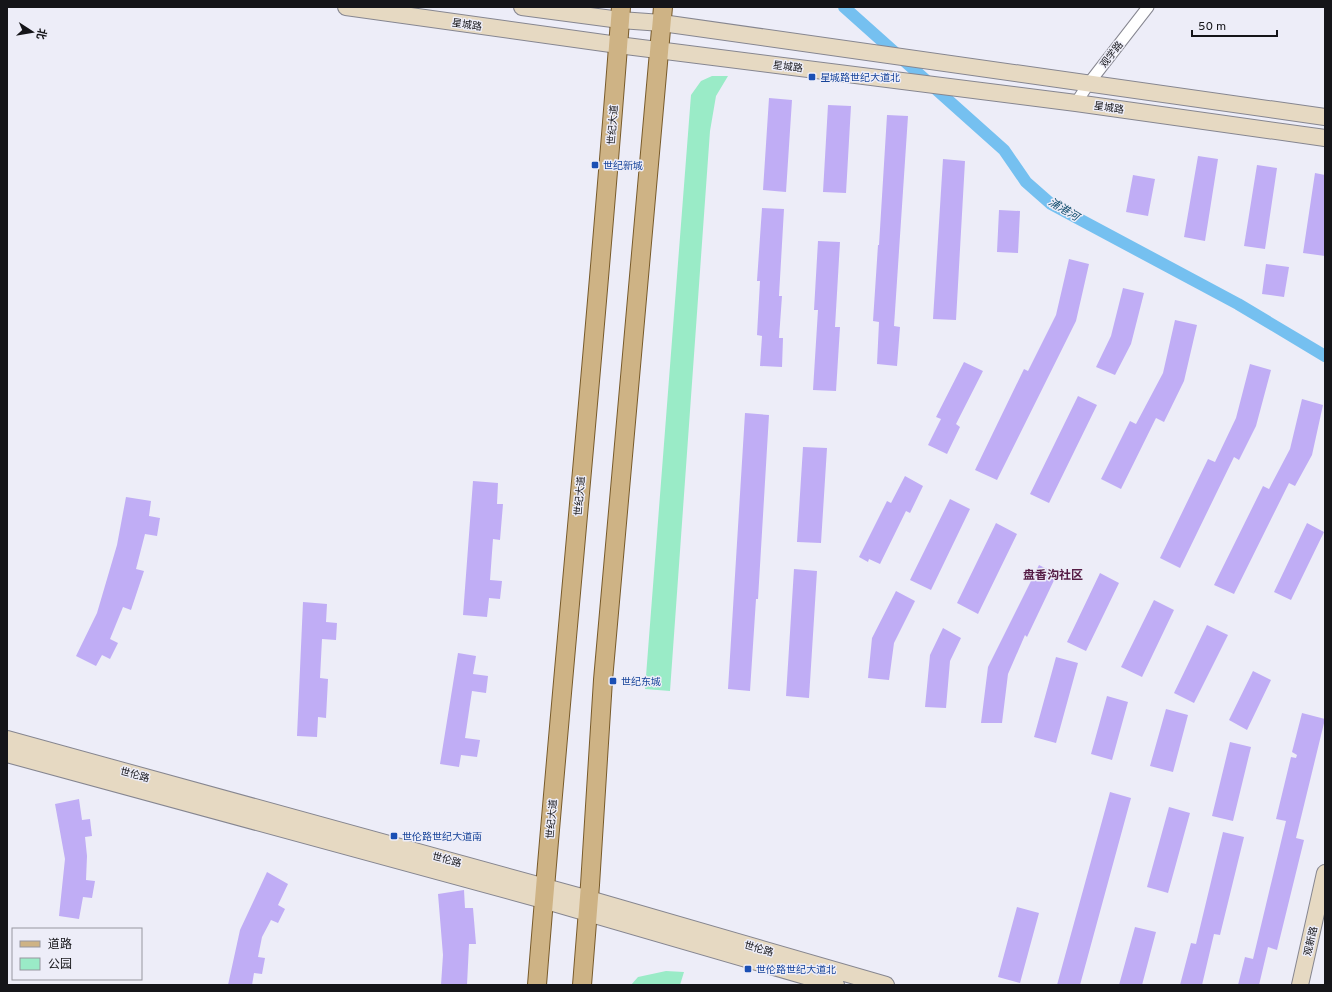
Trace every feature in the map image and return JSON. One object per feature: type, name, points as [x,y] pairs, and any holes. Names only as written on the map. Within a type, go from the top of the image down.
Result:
[{"type":"main road","name":"世纪大道","points":[[536,985],[558,721],[610,164],[621,14]]},
{"type":"main road","points":[[582,985],[603,680],[663,15]]},
{"type":"street","name":"星城路","points":[[346,7],[618,45],[1076,103],[1325,138]]},
{"type":"street","name":"星城路","points":[[522,7],[621,14],[663,15],[1089,83],[1325,117]]},
{"type":"street","name":"观学路","points":[[1076,103],[1089,83],[1148,7]]},
{"type":"street","name":"世伦路","points":[[7,739],[588,906],[836,985]]},
{"type":"street","name":"世伦路","points":[[7,754],[544,893]]},
{"type":"street","name":"观新路","points":[[1300,985],[1325,874]]},
{"type":"street","name":"世伦路","points":[[588,906],[886,985]]},
{"type":"green space","points":[[712,76],[728,76],[716,96],[710,131],[670,691],[645,689],[691,95],[701,81]]},
{"type":"green space","points":[[666,971],[684,972],[680,985],[631,985],[638,977]]},
{"type":"building","points":[[769,98],[792,100],[786,192],[763,190]]},
{"type":"building","points":[[828,105],[851,106],[846,193],[823,192]]},
{"type":"building","points":[[887,115],[908,116],[894,326],[900,327],[897,366],[877,364],[879,322],[873,321]]},
{"type":"building","points":[[1198,156],[1218,159],[1205,241],[1184,237]]},
{"type":"building","points":[[943,159],[965,161],[956,320],[933,319]]},
{"type":"building","points":[[1257,165],[1277,168],[1265,249],[1244,246]]},
{"type":"building","points":[[1315,173],[1325,175],[1325,256],[1303,253]]},
{"type":"building","points":[[1133,175],[1155,179],[1148,216],[1126,212]]},
{"type":"building","points":[[762,208],[784,209],[779,296],[782,296],[779,338],[783,338],[782,367],[760,366],[762,336],[757,335],[760,281],[757,281]]},
{"type":"building","points":[[999,210],[1020,211],[1018,253],[997,252]]},
{"type":"building","points":[[818,241],[840,242],[835,327],[840,327],[836,391],[813,390],[818,310],[814,310]]},
{"type":"building","points":[[1069,259],[1089,264],[1076,321],[997,480],[975,470],[1024,369],[1028,371],[1056,315]]},
{"type":"building","points":[[1266,264],[1289,267],[1284,297],[1262,294]]},
{"type":"building","points":[[1123,288],[1144,293],[1131,344],[1115,375],[1096,367],[1111,336]]},
{"type":"building","points":[[1175,320],[1197,325],[1184,381],[1164,422],[1156,418],[1121,489],[1101,479],[1130,421],[1136,424],[1163,373]]},
{"type":"building","points":[[964,362],[983,371],[956,424],[960,427],[947,454],[928,445],[941,419],[936,417]]},
{"type":"building","points":[[1250,364],[1271,370],[1256,426],[1239,460],[1234,457],[1180,568],[1160,558],[1208,459],[1215,462],[1236,418]]},
{"type":"building","points":[[1078,396],[1097,405],[1049,503],[1030,494]]},
{"type":"building","points":[[1302,399],[1323,405],[1312,455],[1295,486],[1289,483],[1234,594],[1214,585],[1263,486],[1269,489],[1290,449]]},
{"type":"building","points":[[745,413],[769,415],[758,599],[756,599],[750,691],[728,689]]},
{"type":"building","points":[[803,447],[827,448],[821,543],[797,542]]},
{"type":"building","points":[[905,476],[923,486],[910,513],[906,511],[880,564],[869,559],[868,562],[859,557],[887,501],[891,503]]},
{"type":"building","points":[[473,481],[498,483],[497,504],[503,504],[500,540],[493,539],[490,580],[502,581],[500,599],[489,598],[487,617],[463,615]]},
{"type":"building","points":[[126,497],[151,501],[149,516],[160,518],[157,536],[145,534],[136,569],[144,571],[131,610],[123,607],[110,639],[118,643],[110,659],[102,655],[96,666],[76,656],[97,613],[117,545]]},
{"type":"building","points":[[950,499],[970,509],[931,590],[910,580]]},
{"type":"building","points":[[996,523],[1017,534],[978,614],[957,603]]},
{"type":"building","points":[[1307,523],[1324,532],[1291,600],[1274,592]]},
{"type":"building","points":[[1039,565],[1057,574],[1027,637],[1025,635],[1008,674],[1002,723],[981,723],[988,667]]},
{"type":"building","points":[[794,569],[817,571],[809,698],[786,696]]},
{"type":"building","points":[[1100,573],[1119,583],[1086,651],[1067,642]]},
{"type":"building","points":[[896,591],[915,601],[894,643],[889,680],[868,678],[872,638]]},
{"type":"building","points":[[1154,600],[1174,610],[1142,677],[1121,667]]},
{"type":"building","points":[[303,602],[327,604],[326,622],[337,623],[336,640],[322,639],[320,678],[328,679],[326,718],[318,717],[317,737],[297,736]]},
{"type":"building","points":[[1207,625],[1228,635],[1194,703],[1174,693]]},
{"type":"building","points":[[943,628],[961,638],[950,661],[946,708],[925,707],[930,655]]},
{"type":"building","points":[[458,653],[476,656],[473,674],[488,676],[486,693],[472,691],[465,738],[480,740],[477,757],[461,755],[459,767],[440,764]]},
{"type":"building","points":[[1056,657],[1078,663],[1056,743],[1034,737]]},
{"type":"building","points":[[1253,671],[1271,680],[1247,730],[1229,720]]},
{"type":"building","points":[[1107,696],[1128,702],[1112,760],[1091,754]]},
{"type":"building","points":[[1166,709],[1188,715],[1173,772],[1150,766]]},
{"type":"building","points":[[1302,713],[1325,719],[1296,838],[1304,840],[1277,950],[1268,947],[1259,985],[1238,985],[1245,957],[1253,959],[1286,821],[1276,819],[1291,757],[1296,758],[1297,755],[1292,752]]},
{"type":"building","points":[[1230,742],[1251,747],[1233,821],[1212,816]]},
{"type":"building","points":[[1110,792],[1131,798],[1080,985],[1057,985]]},
{"type":"building","points":[[79,799],[82,820],[90,819],[92,836],[85,837],[87,856],[86,880],[95,881],[92,898],[83,897],[79,919],[59,916],[65,859],[55,804]]},
{"type":"building","points":[[1169,807],[1190,813],[1168,893],[1147,887]]},
{"type":"building","points":[[1223,832],[1244,837],[1220,935],[1214,934],[1202,985],[1180,985],[1191,943],[1196,944]]},
{"type":"building","points":[[267,872],[288,884],[278,905],[285,909],[278,923],[271,920],[262,937],[258,957],[265,958],[262,974],[254,973],[252,985],[228,985],[240,930]]},
{"type":"building","points":[[464,890],[465,908],[473,908],[476,944],[469,944],[467,985],[441,985],[443,955],[438,894]]},
{"type":"building","points":[[1017,907],[1039,913],[1020,983],[998,977]]},
{"type":"building","points":[[1135,927],[1156,932],[1142,985],[1119,985]]},
{"type":"waterway","name":"浦港河","points":[[844,7],[1004,150],[1026,182],[1051,204],[1238,304],[1325,356]]},
{"type":"place","name":"星城路世纪大道北","points":[[812,77]]},
{"type":"place","name":"世纪新城","points":[[595,165]]},
{"type":"place","name":"世纪东城","points":[[613,681]]},
{"type":"place","name":"世伦路世纪大道南","points":[[394,836]]},
{"type":"place","name":"世伦路世纪大道北","points":[[748,969]]},
{"type":"district","name":"盘香沟社区","points":[[1053,575]]}]
